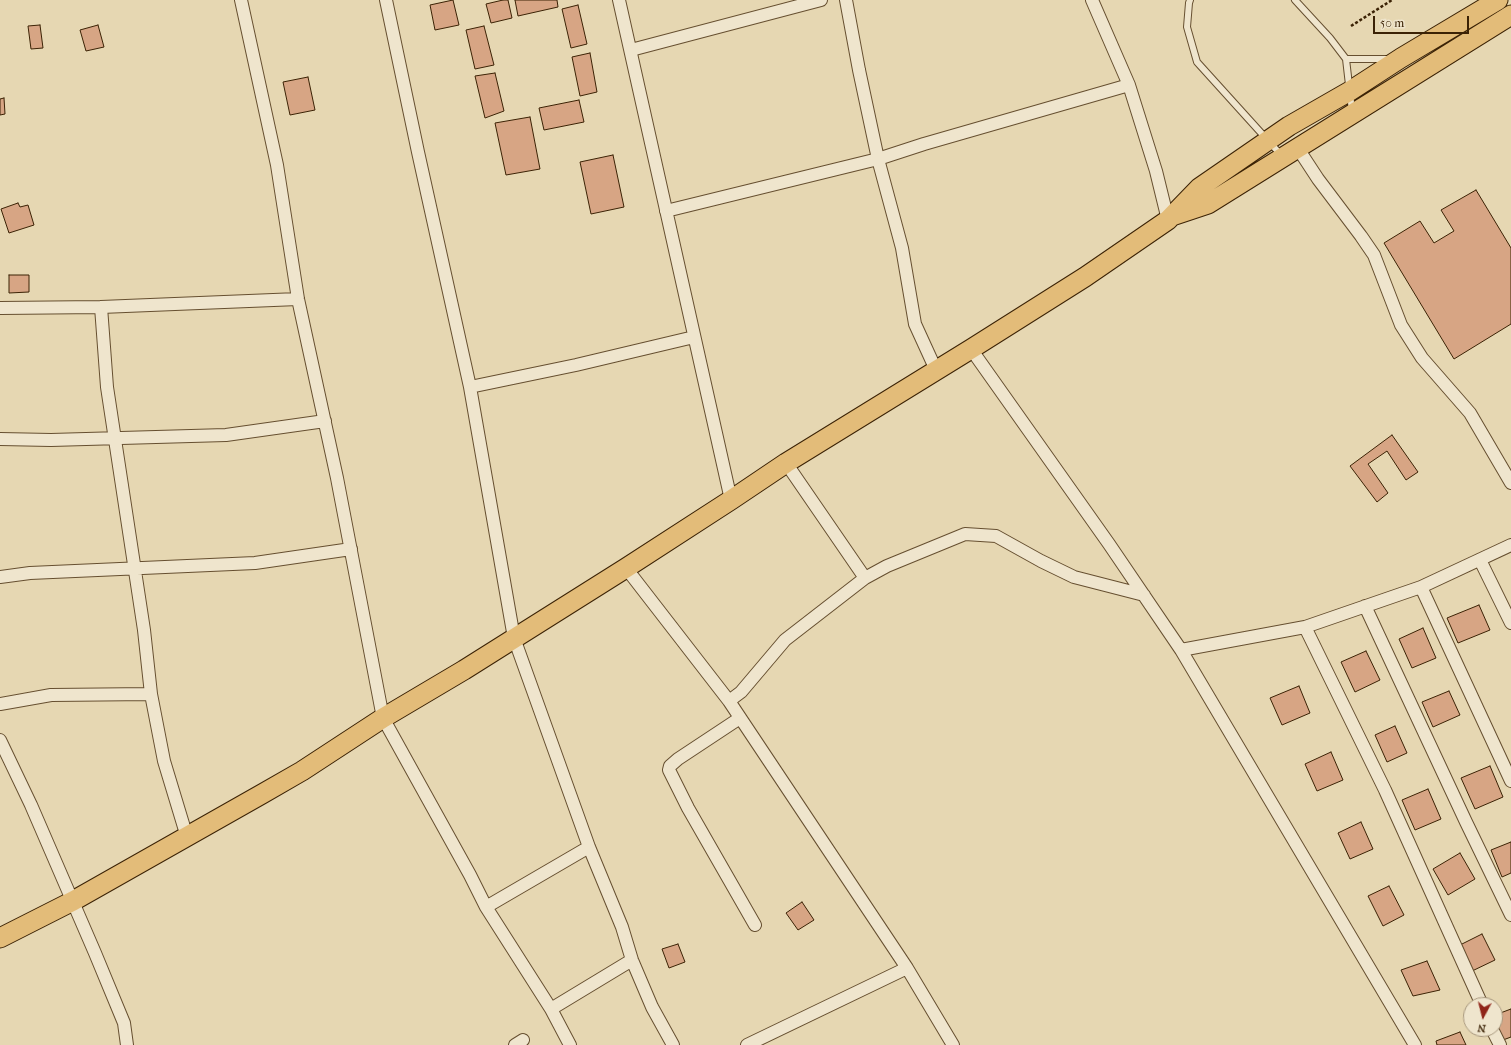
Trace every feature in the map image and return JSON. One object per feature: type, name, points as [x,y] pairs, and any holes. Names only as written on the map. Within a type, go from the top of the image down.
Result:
[{"type":"main road","points":[[0,938],[73,901],[295,774],[626,568],[786,463],[971,349],[1066,288],[1170,218],[1199,188],[1289,126],[1350,91],[1401,58],[1498,0]]},
{"type":"main road","points":[[1170,218],[1208,204],[1511,15]]},
{"type":"street","points":[[242,0],[277,165],[298,300],[325,421],[383,718],[470,875],[486,907],[550,1009],[570,1045]]},
{"type":"street","points":[[386,0],[470,387],[514,638],[589,847],[622,927],[632,960],[652,1007],[673,1045]]},
{"type":"street","points":[[619,0],[731,500]]},
{"type":"street","points":[[631,50],[821,0]]},
{"type":"street","points":[[846,0],[878,159],[902,248],[915,324],[936,370]]},
{"type":"street","points":[[1092,0],[1130,85],[1170,218]]},
{"type":"street","points":[[666,211],[878,159],[924,144],[1130,85]]},
{"type":"street","points":[[1290,152],[1318,179],[1374,255],[1390,300],[1401,325],[1413,345],[1422,358],[1470,413],[1511,483]]},
{"type":"street","points":[[0,308],[100,307],[298,300]]},
{"type":"street","points":[[100,307],[107,387],[135,567],[151,694],[164,761],[187,837]]},
{"type":"street","points":[[470,387],[576,365],[694,337]]},
{"type":"street","points":[[971,349],[1181,650],[1415,1045]]},
{"type":"street","points":[[0,439],[115,439],[226,435],[325,421]]},
{"type":"street","points":[[786,463],[865,578]]},
{"type":"street","points":[[729,701],[741,692],[785,640],[865,578],[887,566],[965,534],[996,536],[1074,577],[1144,595]]},
{"type":"street","points":[[1181,650],[1305,627],[1421,587],[1511,545]]},
{"type":"street","points":[[0,577],[30,573],[135,567],[255,563],[351,549]]},
{"type":"street","points":[[1480,560],[1511,623]]},
{"type":"street","points":[[626,568],[729,701],[907,968],[953,1045]]},
{"type":"street","points":[[1421,587],[1511,781]]},
{"type":"street","points":[[1365,606],[1511,915]]},
{"type":"street","points":[[1305,627],[1385,790],[1478,997]]},
{"type":"street","points":[[0,704],[51,695],[151,694]]},
{"type":"street","points":[[740,718],[678,759],[670,766],[669,770],[670,775],[688,808],[754,925]]},
{"type":"street","points":[[0,740],[31,805],[73,901],[124,1023],[128,1045]]},
{"type":"street","points":[[486,907],[589,847]]},
{"type":"street","points":[[550,1009],[632,960]]},
{"type":"street","points":[[747,1045],[907,968]]},
{"type":"lane","points":[[1190,0],[1187,27],[1198,62],[1268,141],[1290,152]]},
{"type":"lane","points":[[1295,0],[1330,38],[1346,59],[1352,114]]},
{"type":"lane","points":[[1346,59],[1401,58]]},
{"type":"path","points":[[1351,26],[1392,0]]},
{"type":"building","points":[[453,0],[459,25],[435,30],[430,5]]},
{"type":"building","points":[[508,0],[512,18],[491,23],[486,4]]},
{"type":"building","points":[[515,0],[557,0],[558,7],[518,16]]},
{"type":"building","points":[[578,5],[587,44],[571,48],[562,9]]},
{"type":"building","points":[[40,25],[43,48],[31,49],[28,26]]},
{"type":"building","points":[[98,25],[104,47],[86,51],[80,30]]},
{"type":"building","points":[[484,26],[494,65],[475,69],[466,30]]},
{"type":"building","points":[[590,53],[597,92],[580,96],[572,57]]},
{"type":"building","points":[[495,73],[504,111],[485,118],[475,76]]},
{"type":"building","points":[[308,77],[315,110],[290,115],[283,82]]},
{"type":"building","points":[[4,98],[5,114],[0,115],[0,99]]},
{"type":"building","points":[[579,100],[584,122],[544,130],[539,108]]},
{"type":"building","points":[[530,117],[540,169],[506,175],[495,123]]},
{"type":"building","points":[[613,155],[624,207],[591,214],[580,162]]},
{"type":"building","points":[[1476,190],[1511,248],[1511,324],[1454,359],[1384,243],[1420,221],[1434,243],[1454,231],[1441,210]]},
{"type":"building","points":[[18,203],[20,207],[28,205],[34,225],[9,233],[1,209]]},
{"type":"building","points":[[9,275],[29,275],[29,292],[9,293]]},
{"type":"building","points":[[1392,435],[1418,472],[1406,480],[1387,451],[1368,464],[1388,493],[1377,502],[1350,466]]},
{"type":"building","points":[[1479,605],[1490,630],[1458,643],[1447,618]]},
{"type":"building","points":[[1423,628],[1436,658],[1412,668],[1399,639]]},
{"type":"building","points":[[1366,651],[1380,680],[1355,692],[1341,662]]},
{"type":"building","points":[[1299,686],[1310,713],[1282,725],[1270,698]]},
{"type":"building","points":[[1449,691],[1460,715],[1433,727],[1422,702]]},
{"type":"building","points":[[1395,726],[1407,753],[1387,762],[1375,735]]},
{"type":"building","points":[[1331,752],[1343,780],[1317,791],[1305,764]]},
{"type":"building","points":[[1490,766],[1503,797],[1475,809],[1461,778]]},
{"type":"building","points":[[1428,789],[1441,819],[1415,830],[1402,800]]},
{"type":"building","points":[[1361,822],[1373,849],[1350,859],[1338,833]]},
{"type":"building","points":[[1511,842],[1511,873],[1502,877],[1491,850]]},
{"type":"building","points":[[1460,853],[1475,879],[1448,895],[1433,869]]},
{"type":"building","points":[[1389,886],[1404,915],[1383,926],[1368,896]]},
{"type":"building","points":[[802,902],[814,920],[798,930],[786,913]]},
{"type":"building","points":[[1482,934],[1495,960],[1470,972],[1458,946]]},
{"type":"building","points":[[678,944],[685,962],[669,968],[662,949]]},
{"type":"building","points":[[1427,961],[1440,990],[1413,996],[1401,970]]},
{"type":"building","points":[[1511,1009],[1511,1037],[1503,1040],[1502,1037],[1503,1012]]},
{"type":"building","points":[[1460,1032],[1466,1045],[1437,1045],[1436,1041]]}]
